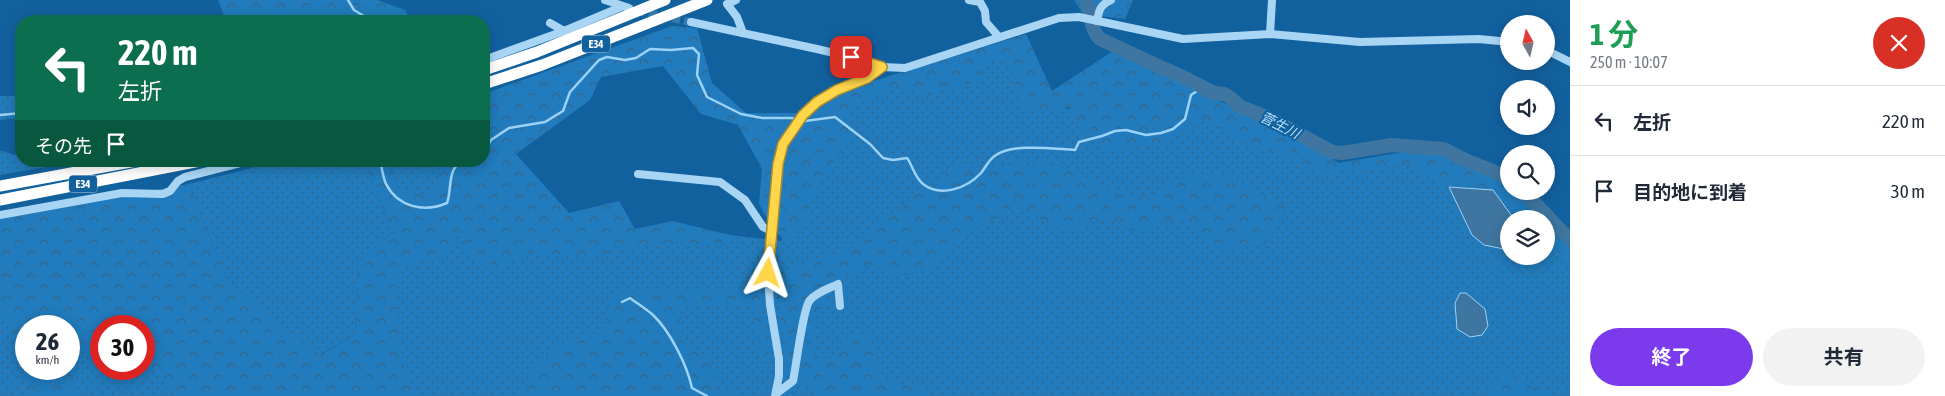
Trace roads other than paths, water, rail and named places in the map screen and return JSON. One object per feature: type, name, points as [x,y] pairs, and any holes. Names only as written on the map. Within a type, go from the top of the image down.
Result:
[{"type":"highway","name":"E34","points":[[490,68],[537,52],[665,0]]},
{"type":"highway","name":"E34","points":[[490,82],[542,65],[707,0]]},
{"type":"highway","name":"E34","points":[[0,186],[103,167]]},
{"type":"highway","name":"E34","points":[[0,200],[174,167]]},
{"type":"street","points":[[606,0],[621,7],[629,8]]},
{"type":"street","points":[[736,0],[727,4],[737,17],[743,33]]},
{"type":"street","points":[[969,0],[980,2],[985,11],[986,22],[999,38]]},
{"type":"street","points":[[1097,21],[1099,9],[1110,0]]},
{"type":"street","points":[[1270,34],[1272,0]]},
{"type":"street","points":[[490,58],[564,31],[621,7]]},
{"type":"street","points":[[691,22],[868,61],[882,67],[905,68],[1059,18],[1079,17],[1183,39],[1270,34],[1360,42],[1479,39],[1500,41]]},
{"type":"street","points":[[550,23],[564,31]]},
{"type":"street","points":[[1555,54],[1570,62]]},
{"type":"street","points":[[778,395],[779,358],[768,288],[778,164],[783,144],[803,115],[817,102],[837,90],[867,78],[882,67]]},
{"type":"street","points":[[0,215],[122,193],[163,194],[170,191],[178,181],[185,177],[224,167]]},
{"type":"street","points":[[638,174],[720,182],[745,200],[763,228],[772,231]]},
{"type":"street","points":[[778,395],[794,381],[806,312],[810,300],[838,284],[840,306]]},
{"type":"waterway","points":[[348,0],[354,10],[362,15]]},
{"type":"waterway","name":"菅生川","points":[[1086,0],[1092,25],[1100,39],[1214,93],[1224,94],[1239,106],[1271,119],[1332,152],[1342,153],[1392,145],[1443,149],[1500,174]]},
{"type":"waterway","points":[[490,142],[509,128],[545,122],[563,111],[570,92],[599,60],[607,57],[625,60],[636,58],[650,49],[693,48],[699,54],[697,75],[707,97],[741,114],[762,118],[791,118],[805,121],[835,117],[870,144],[883,158],[893,160],[907,158],[915,174],[923,184],[930,188],[946,191],[969,183],[981,173],[989,161],[1004,151],[1023,148],[1075,150],[1079,142],[1115,131],[1126,130],[1146,135],[1173,129],[1185,119],[1191,95],[1203,87]]},
{"type":"waterway","points":[[0,115],[15,114]]},
{"type":"waterway","points":[[381,167],[386,184],[391,192],[405,203],[421,207],[438,206],[447,203],[452,173],[455,167]]},
{"type":"waterway","name":"菅生川","points":[[1532,200],[1570,239]]},
{"type":"waterway","points":[[622,302],[630,298],[659,322],[677,349],[692,388],[707,396]]},
{"type":"tunnel","points":[[637,11],[691,22]]}]
